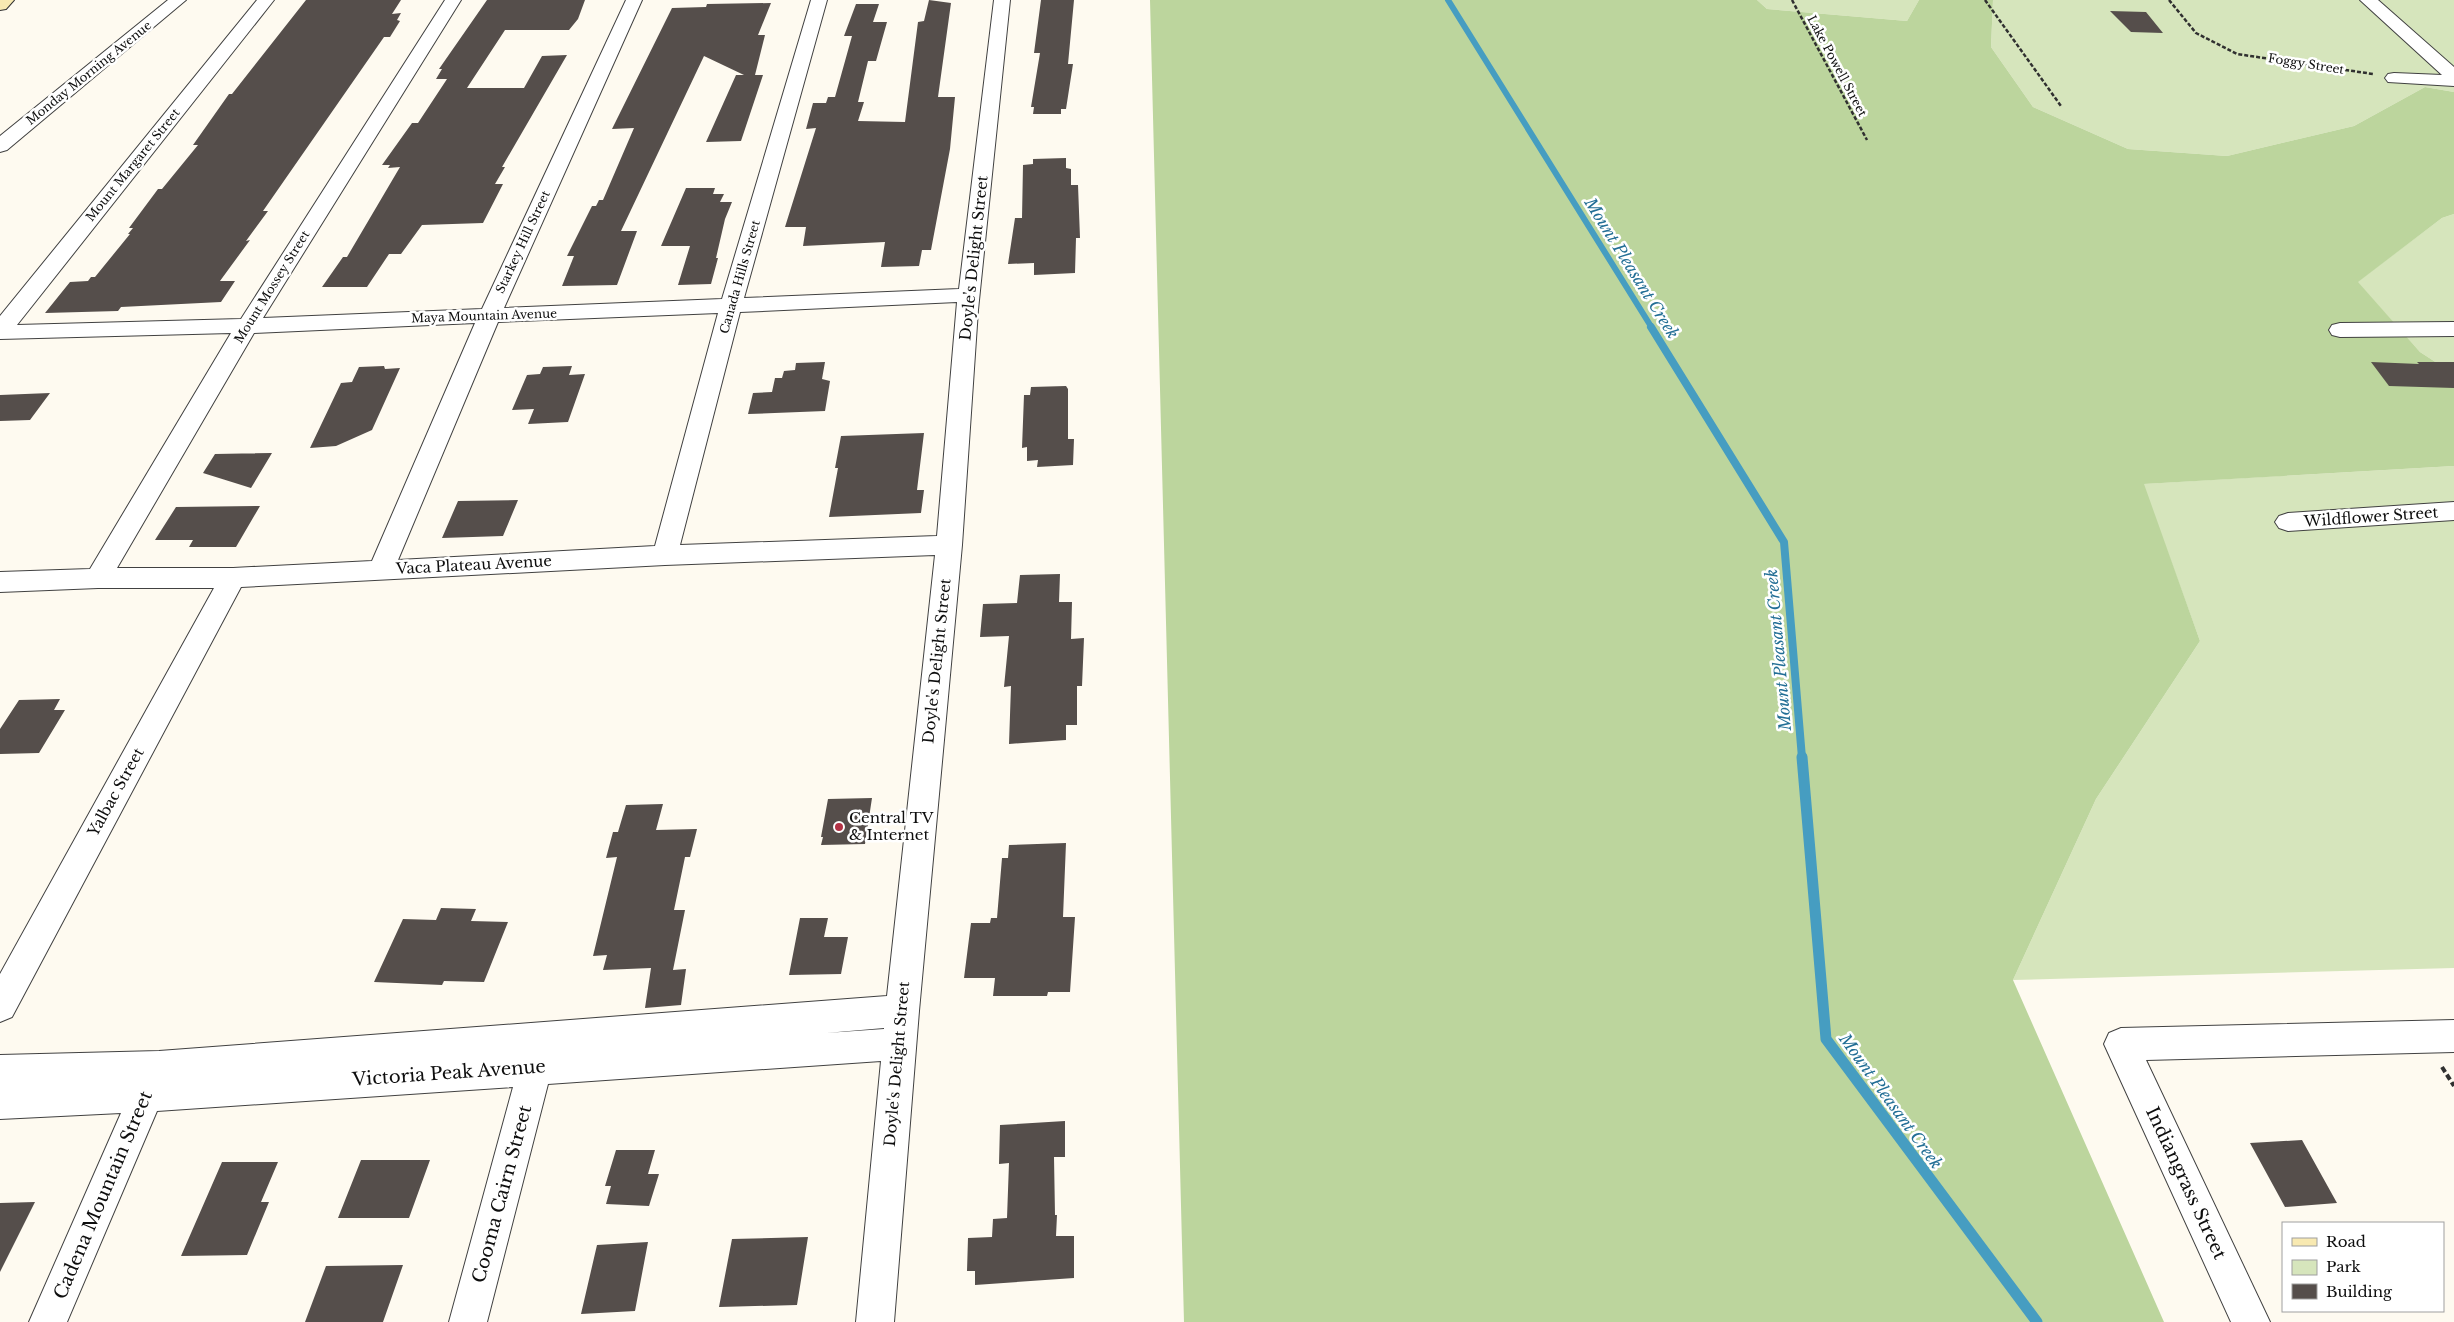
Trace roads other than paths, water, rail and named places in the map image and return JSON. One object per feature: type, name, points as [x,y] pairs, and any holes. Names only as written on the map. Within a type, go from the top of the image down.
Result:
[{"type":"main road","points":[[0,5],[6,0]]},
{"type":"street","name":"Monday Morning Avenue","points":[[0,146],[178,0]]},
{"type":"street","name":"Mount Margaret Street","points":[[0,331],[266,0]]},
{"type":"street","name":"Mount Mossey Street","points":[[98,578],[243,332],[453,0]]},
{"type":"street","name":"Starkey Hill Street","points":[[381,569],[488,321],[634,0]]},
{"type":"street","name":"Canada Hills Street","points":[[665,555],[729,313],[819,0]]},
{"type":"street","name":"Doyle's Delight Street","points":[[875,1322],[900,1028],[948,545],[968,303],[1002,0]]},
{"type":"street","points":[[2368,0],[2454,76]]},
{"type":"street","points":[[2394,78],[2454,81]]},
{"type":"street","name":"Maya Mountain Avenue","points":[[0,347],[243,332],[968,303]]},
{"type":"street","points":[[2340,330],[2454,329]]},
{"type":"street","name":"Maya Mountain Avenue","points":[[0,331],[243,332]]},
{"type":"street","name":"Wildflower Street","points":[[2288,522],[2454,511]]},
{"type":"street","name":"Vaca Plateau Avenue","points":[[0,582],[98,578],[233,578],[665,555],[948,545]]},
{"type":"street","name":"Yalbac Street","points":[[0,1006],[233,578]]},
{"type":"street","name":"Victoria Peak Avenue","points":[[0,1102],[152,1082],[540,1052],[900,1028]]},
{"type":"street","name":"Indiangrass Street","points":[[2251,1322],[2121,1044],[2454,1036]]},
{"type":"street","name":"Cooma Cairn Street","points":[[468,1322],[540,1052]]},
{"type":"street","points":[[0,1072],[152,1082]]},
{"type":"street","name":"Cadena Mountain Street","points":[[48,1322],[152,1082]]},
{"type":"waterway","name":"Mount Pleasant Creek","points":[[1448,0],[1652,328]]},
{"type":"waterway","name":"Mount Pleasant Creek","points":[[1651,327],[1784,542],[1802,758]]},
{"type":"waterway","name":"Mount Pleasant Creek","points":[[1802,757],[1826,1039],[2037,1322]]},
{"type":"place","name":"Central TV & Internet","points":[[839,827]]}]
